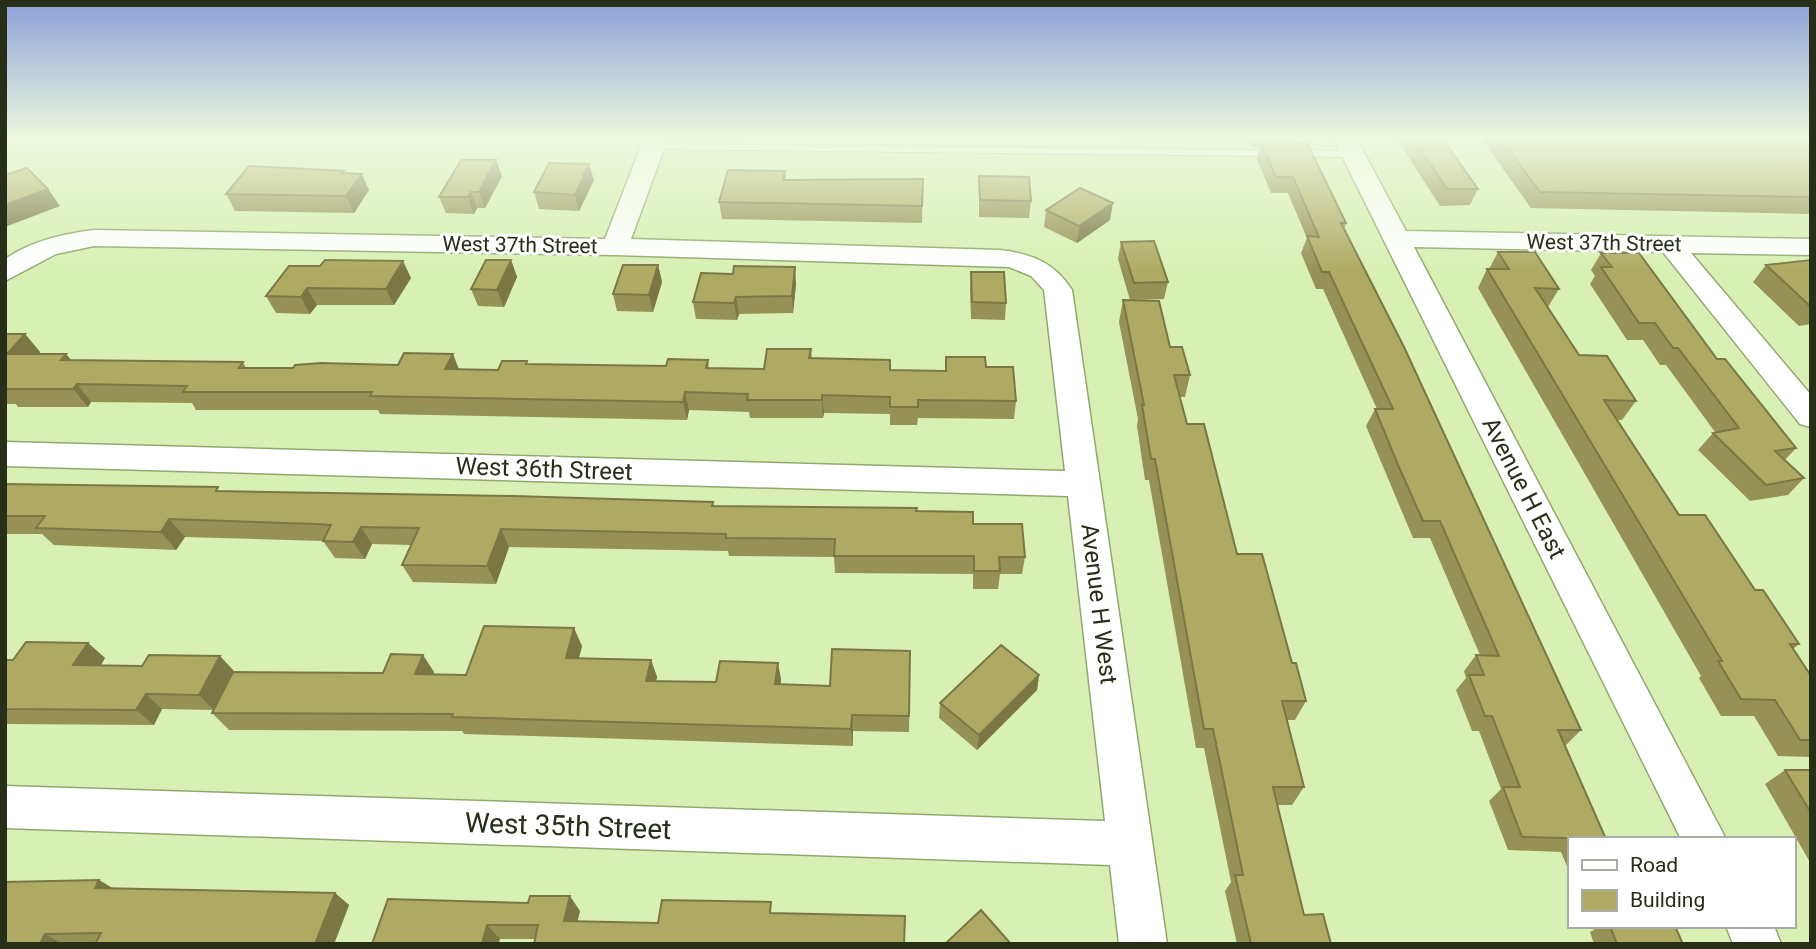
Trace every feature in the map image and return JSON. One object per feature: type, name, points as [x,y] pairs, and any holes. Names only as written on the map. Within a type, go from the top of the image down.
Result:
[{"type":"street","points":[[615,247],[640,182]]},
{"type":"street","name":"Avenue H East","points":[[1367,182],[1703,837]]},
{"type":"street","name":"West 37th Street","points":[[5,273],[30,255],[48,247],[94,238],[615,247],[1000,258],[1017,260],[1042,270]]},
{"type":"street","name":"West 37th Street","points":[[1396,239],[1811,247]]},
{"type":"street","points":[[1670,244],[1811,416]]},
{"type":"street","name":"Avenue H West","points":[[1042,270],[1052,279],[1058,290],[1143,944]]},
{"type":"street","name":"West 36th Street","points":[[5,454],[1083,484]]},
{"type":"street","name":"West 35th Street","points":[[5,807],[1130,844]]},
{"type":"street","points":[[1750,928],[1758,944]]},
{"type":"building","points":[[5,182],[41,182],[48,189],[5,205]]},
{"type":"building","points":[[236,182],[356,182],[346,196],[226,194]]},
{"type":"building","points":[[448,182],[484,182],[479,192],[471,192],[468,197],[439,197]]},
{"type":"building","points":[[539,182],[581,182],[575,195],[534,192]]},
{"type":"building","points":[[725,182],[923,182],[922,206],[719,202]]},
{"type":"building","points":[[979,182],[1029,182],[1031,201],[980,200]]},
{"type":"building","points":[[1295,182],[1326,182],[1346,223],[1341,223],[1404,347],[1581,730],[1558,730],[1605,837],[1522,837],[1503,787],[1520,787],[1492,716],[1485,716],[1469,675],[1484,675],[1476,655],[1499,656],[1440,521],[1423,521],[1398,465],[1375,409],[1393,409],[1329,272],[1322,272],[1307,236],[1319,237]]},
{"type":"building","points":[[1443,182],[1473,182],[1478,189],[1447,189]]},
{"type":"building","points":[[1533,182],[1811,182],[1811,197],[1540,192]]},
{"type":"building","points":[[1080,188],[1113,203],[1079,226],[1046,210]]},
{"type":"building","points":[[1154,241],[1168,282],[1134,283],[1121,242]]},
{"type":"building","points":[[1498,252],[1535,252],[1559,289],[1535,288],[1579,355],[1607,356],[1636,401],[1604,400],[1679,515],[1705,515],[1755,590],[1763,590],[1799,644],[1790,644],[1811,676],[1811,740],[1800,740],[1775,700],[1741,699],[1718,661],[1722,661],[1487,269],[1509,269]]},
{"type":"building","points":[[1601,253],[1639,253],[1717,359],[1725,359],[1796,448],[1775,451],[1804,478],[1766,485],[1713,433],[1739,428],[1678,348],[1673,348],[1655,323],[1639,323],[1601,267],[1612,267]]},
{"type":"building","points":[[325,260],[403,261],[386,289],[307,288],[301,297],[266,296],[289,266],[320,266]]},
{"type":"building","points":[[486,260],[511,260],[497,290],[471,289]]},
{"type":"building","points":[[1811,260],[1811,307],[1766,265]]},
{"type":"building","points":[[623,265],[658,265],[649,295],[613,294]]},
{"type":"building","points":[[734,266],[795,267],[792,296],[736,297],[734,303],[693,302],[701,273],[733,274]]},
{"type":"building","points":[[971,272],[1004,272],[1006,303],[972,302]]},
{"type":"building","points":[[1123,300],[1159,301],[1170,347],[1182,347],[1190,375],[1174,375],[1187,424],[1204,424],[1237,554],[1262,554],[1292,663],[1296,663],[1306,701],[1282,701],[1304,787],[1273,787],[1304,915],[1323,914],[1331,944],[1251,944],[1235,875],[1243,875],[1213,729],[1204,729]]},
{"type":"building","points":[[5,334],[25,334],[7,354],[66,354],[61,360],[243,362],[239,368],[293,368],[295,365],[321,363],[398,365],[404,353],[453,354],[445,369],[498,370],[502,361],[527,361],[526,364],[666,366],[668,359],[708,360],[706,368],[764,369],[767,349],[811,349],[809,358],[890,360],[890,370],[946,371],[946,357],[985,357],[986,367],[1013,367],[1016,401],[918,400],[918,407],[890,407],[890,397],[822,395],[822,400],[747,400],[748,394],[685,392],[683,402],[370,396],[372,392],[183,392],[187,386],[77,384],[73,389],[5,389]]},
{"type":"building","points":[[5,484],[218,487],[216,491],[513,496],[713,502],[712,506],[917,508],[916,511],[973,512],[973,524],[1022,524],[1025,557],[999,557],[1000,571],[974,571],[974,556],[834,556],[835,539],[726,538],[726,534],[501,529],[487,566],[402,565],[419,528],[361,527],[353,542],[323,541],[331,525],[316,524],[169,519],[161,532],[36,528],[45,516],[5,516]]},
{"type":"building","points":[[484,626],[574,628],[566,658],[651,660],[646,681],[716,682],[720,661],[778,663],[775,684],[830,686],[832,649],[910,651],[909,716],[852,715],[851,729],[452,717],[453,714],[212,713],[233,672],[383,673],[391,654],[423,655],[415,674],[466,675]]},
{"type":"building","points":[[26,642],[88,643],[73,665],[142,666],[149,655],[220,656],[199,695],[146,694],[136,710],[5,709],[5,660],[13,660]]},
{"type":"building","points":[[1001,645],[1039,675],[979,735],[940,703]]},
{"type":"building","points":[[1785,770],[1811,770],[1811,813]]},
{"type":"building","points":[[99,880],[95,888],[335,893],[315,944],[95,944],[101,933],[45,934],[40,944],[5,944],[5,882]]},
{"type":"building","points":[[530,896],[570,896],[564,921],[658,923],[662,900],[771,902],[770,913],[905,916],[904,944],[534,944],[538,925],[487,925],[482,944],[372,944],[388,899],[528,903]]},
{"type":"building","points":[[981,910],[1011,944],[945,944]]},
{"type":"building","points":[[1611,928],[1676,928],[1683,944],[1617,944]]}]
